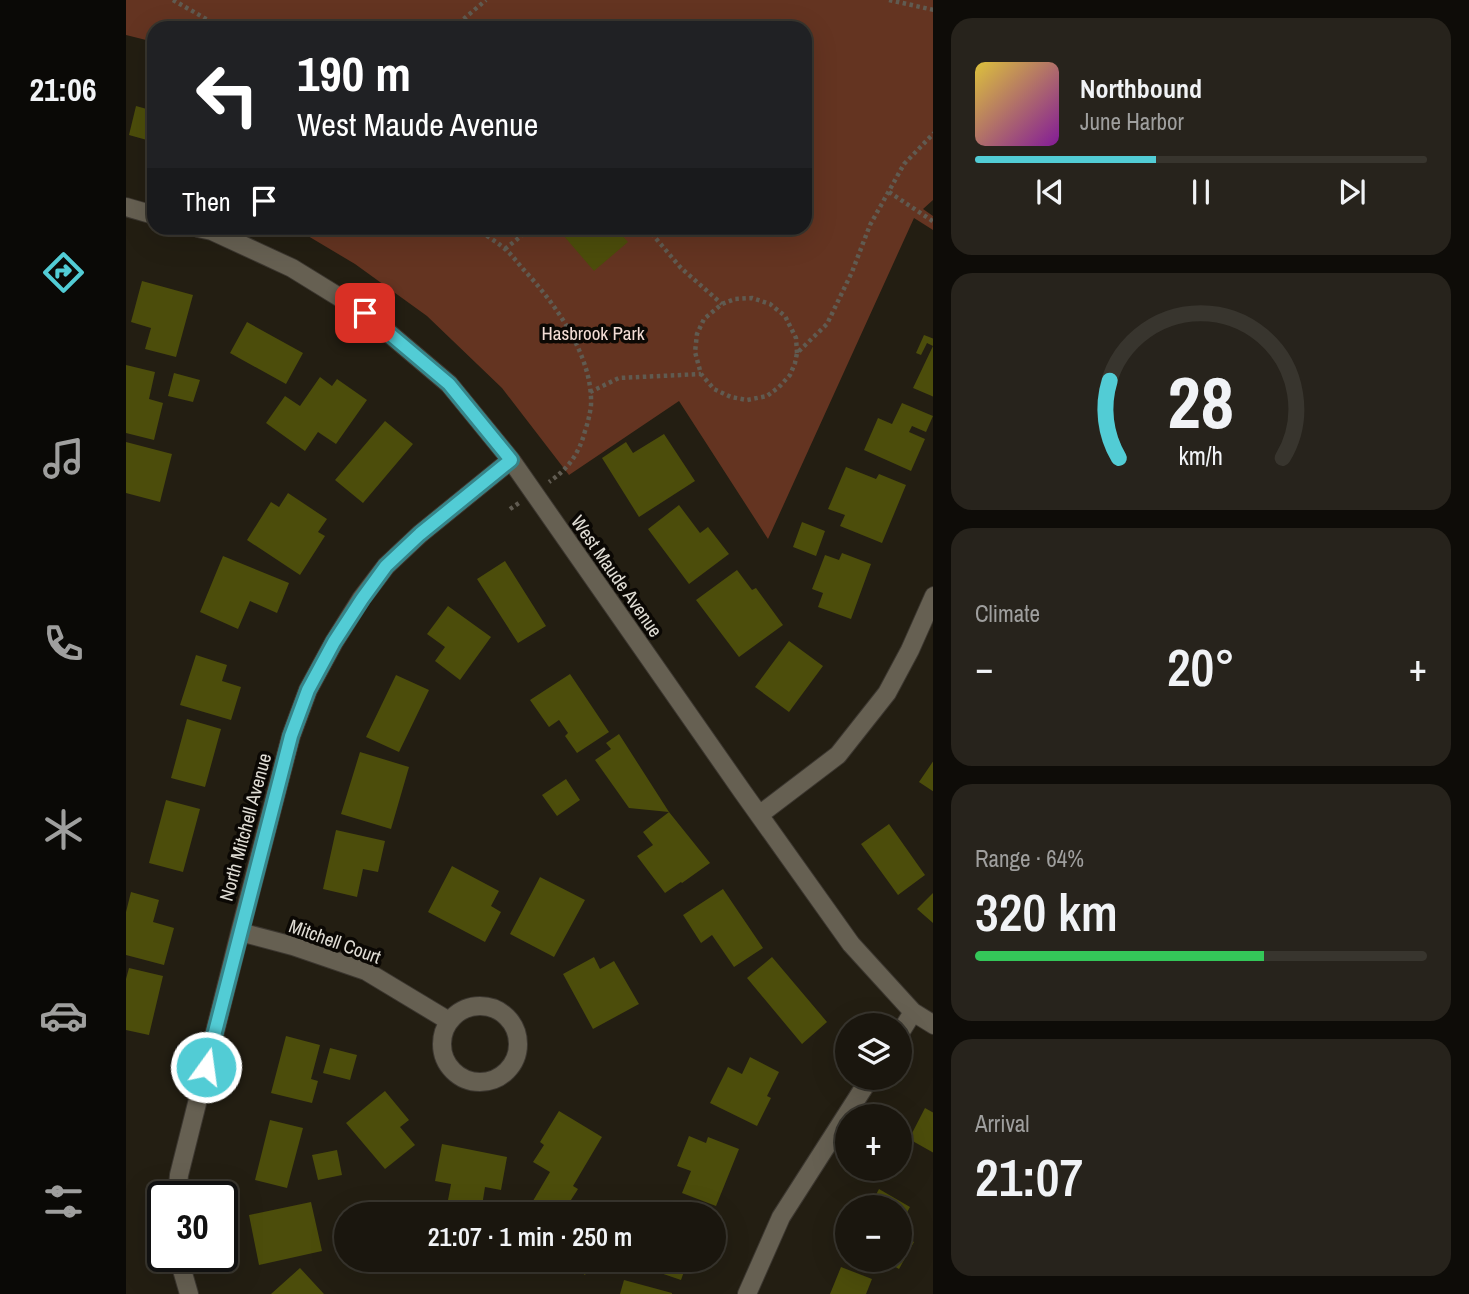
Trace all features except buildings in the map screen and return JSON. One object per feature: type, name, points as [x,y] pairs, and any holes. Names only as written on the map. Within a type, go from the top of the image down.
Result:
[{"type":"street","points":[[126,206],[147,213]]},
{"type":"street","name":"West Maude Avenue","points":[[221,235],[292,268],[365,313],[449,384],[511,460],[851,944],[913,1012],[933,1025]]},
{"type":"street","name":"North Mitchell Avenue","points":[[178,1181],[291,736],[308,690],[334,642],[386,566],[420,534],[511,460]]},
{"type":"street","points":[[759,815],[838,754],[887,693],[910,650],[933,596]]},
{"type":"street","name":"Mitchell Court","points":[[240,932],[293,946],[366,971],[449,1021]]},
{"type":"street","points":[[483,1005],[507,1016],[517,1034],[519,1047],[507,1071],[496,1079],[483,1082],[470,1081],[458,1075],[448,1066],[441,1046],[449,1021],[470,1007],[483,1005]]},
{"type":"street","points":[[747,1294],[781,1217],[862,1090]]},
{"type":"street","points":[[182,1272],[188,1294]]},
{"type":"path","points":[[461,21],[486,0]]},
{"type":"path","points":[[889,0],[933,10]]},
{"type":"path","points":[[177,1],[210,21]]},
{"type":"path","points":[[797,353],[827,324],[852,272],[870,225],[904,164],[933,133]]},
{"type":"path","points":[[889,192],[933,222]]},
{"type":"path","points":[[485,235],[505,249],[540,287],[559,313],[579,350],[590,393],[589,418],[579,448],[563,473],[534,493]]},
{"type":"path","points":[[505,249],[522,235]]},
{"type":"path","points":[[653,235],[681,268],[722,304]]},
{"type":"path","points":[[735,299],[752,299],[770,304],[785,316],[796,338],[797,353],[789,375],[779,387],[767,396],[747,400],[731,397],[714,389],[701,374],[695,352],[697,334],[704,319],[722,304],[735,299]]},
{"type":"path","points":[[590,393],[620,377],[701,374]]},
{"type":"green space","name":"Hasbrook Park","points":[[126,0],[933,0],[933,200],[923,209],[933,216],[933,230],[914,218],[768,539],[679,401],[569,475],[502,388],[427,316],[355,264],[306,235],[812,235],[812,21],[147,21],[147,40],[126,35]]},
{"type":"route","points":[[206,1067],[291,736],[308,690],[334,642],[386,566],[420,534],[511,460],[449,384],[365,313]]}]
